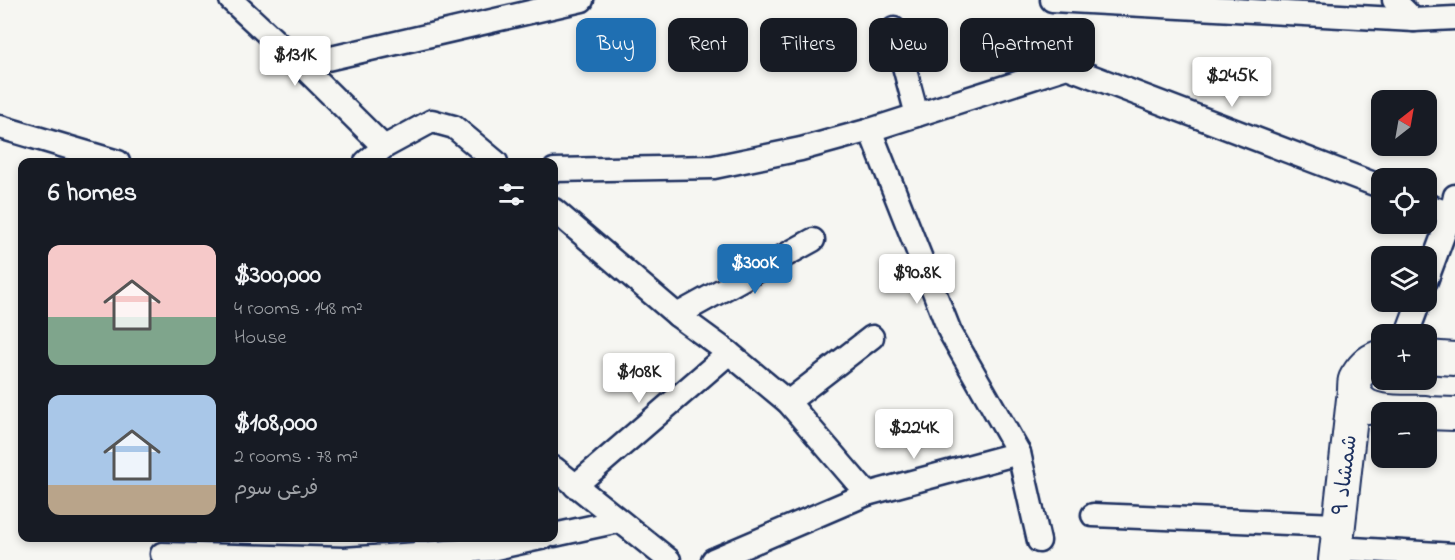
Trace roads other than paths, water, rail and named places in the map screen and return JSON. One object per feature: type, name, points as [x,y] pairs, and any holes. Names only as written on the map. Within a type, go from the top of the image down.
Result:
[{"type":"main road","points":[[1437,358],[1455,359]]},
{"type":"main road","name":"شمشاد ۹","points":[[1336,544],[1354,380],[1361,368],[1371,360]]},
{"type":"main road","points":[[1354,390],[1359,400],[1371,407]]},
{"type":"main road","points":[[1437,413],[1455,414]]},
{"type":"street","points":[[231,0],[384,147]]},
{"type":"street","points":[[301,65],[582,0]]},
{"type":"street","points":[[1053,0],[1414,20],[1455,18]]},
{"type":"street","points":[[1394,0],[1414,20]]},
{"type":"street","points":[[558,170],[714,166],[801,149],[870,130],[1067,66],[1371,183]]},
{"type":"street","points":[[906,72],[917,115]]},
{"type":"street","points":[[371,158],[384,147],[432,121],[454,127],[491,158]]},
{"type":"street","points":[[0,127],[105,158]]},
{"type":"street","points":[[870,130],[950,332],[1019,453],[1039,540]]},
{"type":"street","points":[[1437,204],[1453,205],[1437,250]]},
{"type":"street","points":[[558,213],[677,315],[729,353],[788,402],[867,494]]},
{"type":"street","points":[[677,315],[813,240]]},
{"type":"street","points":[[788,402],[873,336]]},
{"type":"street","points":[[575,486],[729,353]]},
{"type":"street","points":[[713,560],[867,494],[1019,453]]},
{"type":"street","points":[[558,471],[669,560]]},
{"type":"street","points":[[1093,514],[1336,544],[1455,555]]},
{"type":"street","points":[[558,534],[619,520]]},
{"type":"street","points":[[162,554],[344,559],[491,549],[522,542]]}]
